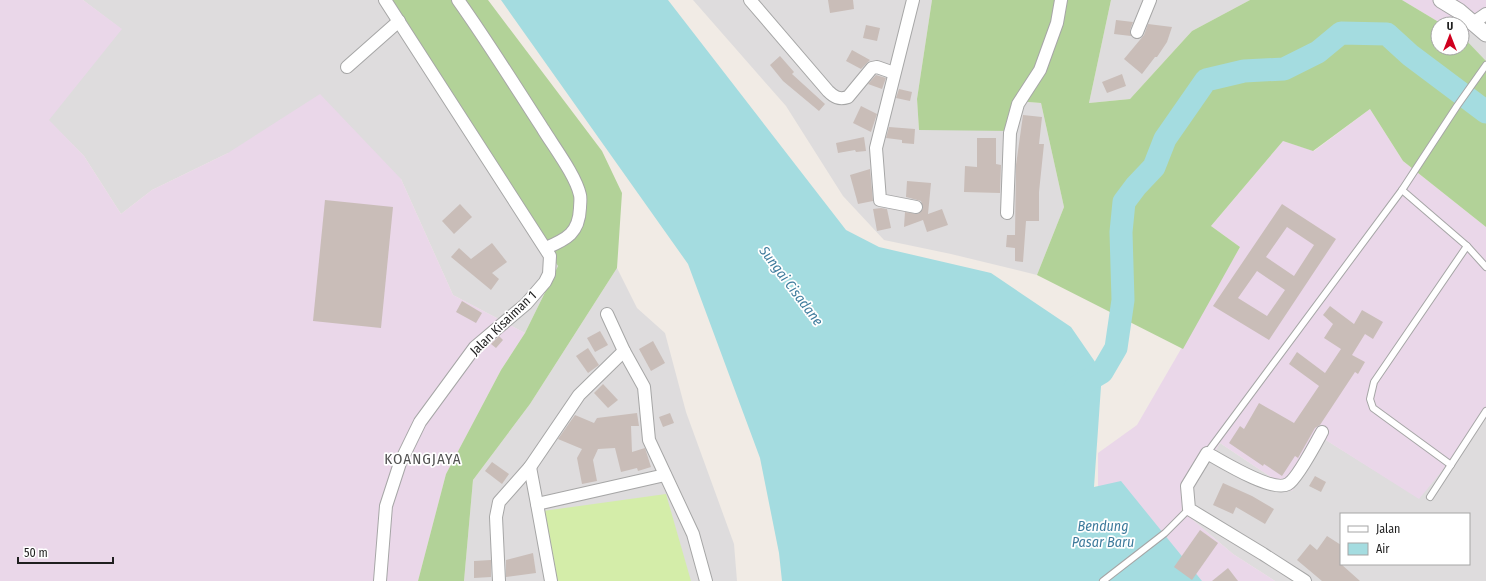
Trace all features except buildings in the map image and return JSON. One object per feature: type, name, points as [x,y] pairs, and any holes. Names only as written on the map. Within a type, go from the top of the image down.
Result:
[{"type":"street","name":"Jalan Kisaiman 1","points":[[380,581],[386,506],[400,463],[420,422],[475,347],[526,304],[550,274],[550,256],[546,248],[385,0]]},
{"type":"street","points":[[458,0],[556,150],[570,173],[580,196],[579,216],[573,232],[564,240],[546,248]]},
{"type":"street","points":[[750,0],[828,91],[835,97],[844,99],[848,97],[872,68],[877,67],[894,72]]},
{"type":"street","points":[[913,0],[876,148],[880,200],[916,207]]},
{"type":"street","points":[[1007,213],[1010,133],[1018,104],[1040,70],[1057,22],[1061,0]]},
{"type":"street","points":[[1137,32],[1150,0]]},
{"type":"street","points":[[1441,0],[1459,11],[1486,34]]},
{"type":"street","points":[[1473,23],[1486,14]]},
{"type":"street","points":[[347,67],[399,22]]},
{"type":"street","points":[[607,314],[624,351],[644,387],[648,440],[693,534],[706,581]]},
{"type":"street","points":[[499,581],[496,517],[499,502],[530,467],[579,395],[624,351]]},
{"type":"street","points":[[1305,581],[1189,510],[1187,486],[1207,453],[1257,479],[1280,487],[1289,484],[1295,477],[1322,432]]},
{"type":"street","points":[[530,467],[551,581]]},
{"type":"street","points":[[537,504],[665,475]]},
{"type":"lane","points":[[1207,453],[1402,190],[1457,106],[1486,66]]},
{"type":"lane","points":[[1402,190],[1467,246],[1486,267]]},
{"type":"lane","points":[[1451,465],[1373,408],[1370,399],[1374,382],[1467,246]]},
{"type":"lane","points":[[1430,497],[1486,411]]},
{"type":"lane","points":[[1103,581],[1165,533],[1189,510]]},
{"type":"shaded area","points":[[0,0],[83,0],[122,29],[49,120],[84,156],[121,214],[152,190],[228,153],[320,94],[401,179],[453,295],[525,333],[501,370],[446,474],[418,581],[0,581]]},
{"type":"shaded area","points":[[83,0],[383,0],[558,266],[525,333],[453,295],[401,179],[228,153],[152,190],[121,214],[84,156],[48,120],[121,29]]},
{"type":"shaded area","points":[[693,0],[932,0],[917,99],[919,130],[1015,101],[1041,103],[1064,207],[1037,275],[951,254],[884,240],[843,196],[786,106]]},
{"type":"shaded area","points":[[1111,0],[1250,0],[1192,31],[1130,99],[1089,103]]},
{"type":"shaded area","points":[[1402,0],[1486,0],[1486,21],[1470,32],[1470,16],[1430,17]]},
{"type":"shaded area","points":[[1486,21],[1486,61],[1470,45],[1470,32]]},
{"type":"shaded area","points":[[1370,109],[1403,161],[1486,227],[1486,417],[1419,499],[1321,437],[1292,491],[1220,443],[1181,510],[1233,554],[1275,581],[1135,581],[1098,503],[1098,453],[1137,425],[1240,247],[1211,226],[1283,141],[1314,151]]},
{"type":"shaded area","points":[[617,268],[637,308],[665,333],[686,412],[734,544],[737,581],[464,581],[473,480],[530,404]]},
{"type":"shaded area","points":[[1486,417],[1486,581],[1275,581],[1233,554],[1181,510],[1220,443],[1292,491],[1321,437],[1419,498]]},
{"type":"green space","points":[[383,0],[488,0],[602,151],[622,193],[617,268],[530,404],[473,480],[464,581],[418,581],[446,474],[501,370],[525,333],[558,266]]},
{"type":"green space","points":[[932,0],[1111,0],[1089,103],[1130,99],[1192,31],[1250,0],[1402,0],[1430,17],[1430,56],[1470,56],[1470,44],[1486,61],[1486,227],[1403,161],[1370,109],[1313,151],[1283,141],[1211,226],[1240,247],[1183,349],[1037,275],[1064,207],[1041,103],[1015,101],[1014,131],[919,130],[917,99]]},
{"type":"green space","points":[[666,494],[691,581],[557,581],[543,511]]},
{"type":"water","points":[[501,0],[668,0],[846,230],[879,247],[991,273],[1071,327],[1102,372],[1094,487],[1121,481],[1202,581],[782,581],[779,553],[760,458],[688,264]]},
{"type":"waterway","points":[[1075,388],[1102,372],[1116,348],[1123,300],[1121,232],[1124,202],[1136,186],[1154,167],[1165,139],[1206,80],[1244,71],[1284,69],[1318,52],[1341,33],[1387,34],[1410,55],[1486,112]]},
{"type":"district","name":"KOANGJAYA","points":[[423,459]]},
{"type":"water label","name":"Sungai Cisadane","points":[[791,286]]},
{"type":"water label","name":"Bendung Pasar Baru","points":[[1103,534]]}]
